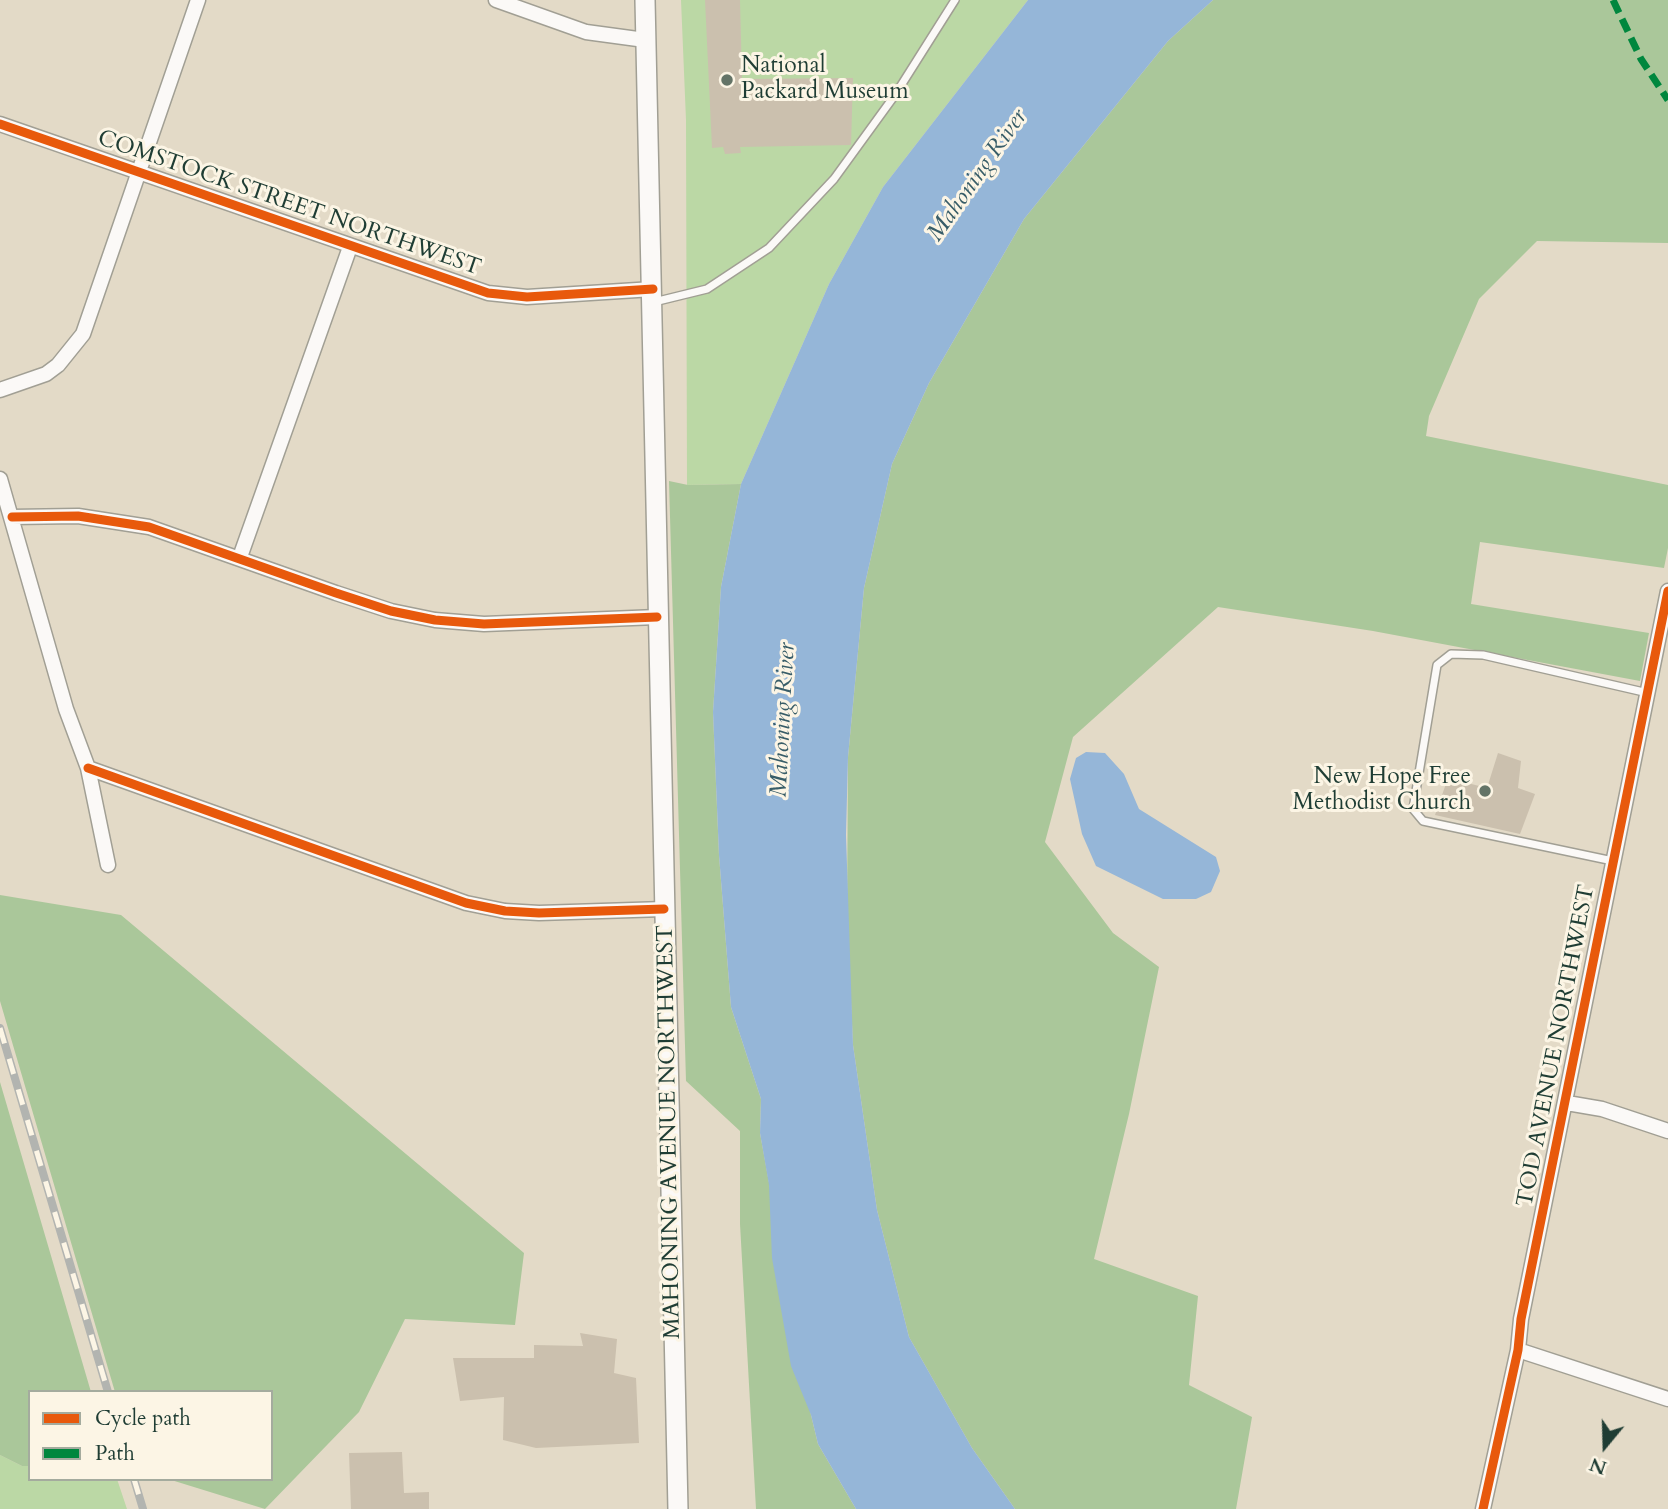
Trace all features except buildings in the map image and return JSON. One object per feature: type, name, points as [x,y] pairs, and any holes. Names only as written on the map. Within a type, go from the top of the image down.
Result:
[{"type":"main road","name":"MAHONING AVENUE NORTHWEST","points":[[645,0],[678,1509]]},
{"type":"street","points":[[0,390],[46,374],[75,347],[88,323],[137,171],[198,0]]},
{"type":"street","points":[[496,0],[515,3],[586,32],[645,40]]},
{"type":"street","name":"COMSTOCK STREET NORTHWEST","points":[[0,124],[488,293],[527,297],[653,295]]},
{"type":"street","points":[[240,557],[351,247]]},
{"type":"street","points":[[0,479],[66,709],[88,768],[108,865]]},
{"type":"street","points":[[12,517],[78,516],[117,520],[240,557],[390,611],[435,620],[484,624],[657,617]]},
{"type":"street","name":"TOD AVENUE NORTHWEST","points":[[1483,1509],[1518,1350],[1521,1319],[1567,1103],[1668,591]]},
{"type":"street","points":[[88,768],[390,878],[486,908],[539,913],[664,909]]},
{"type":"street","points":[[1567,1103],[1602,1109],[1668,1131]]},
{"type":"street","points":[[1518,1350],[1668,1399]]},
{"type":"lane","points":[[653,295],[707,289],[769,248],[834,179],[895,95],[955,0]]},
{"type":"lane","points":[[1614,862],[1423,821],[1413,809],[1437,665],[1451,654],[1483,655],[1648,693]]},
{"type":"green space","points":[[681,0],[1028,0],[883,187],[829,284],[741,484],[687,485],[686,120]]},
{"type":"green space","points":[[1213,0],[1668,0],[1668,243],[1537,241],[1479,299],[1429,416],[1426,436],[1668,485],[1668,548],[1664,568],[1480,542],[1471,604],[1649,633],[1640,681],[1373,631],[1218,607],[1073,737],[1045,842],[1113,933],[1159,967],[1129,1114],[1094,1259],[1198,1296],[1189,1385],[1252,1417],[1236,1509],[1015,1509],[972,1448],[909,1337],[877,1210],[853,1045],[847,917],[848,757],[864,588],[892,464],[929,383],[1024,219],[1168,41]]},
{"type":"green space","points":[[669,481],[688,485],[741,484],[721,587],[713,712],[719,855],[731,1007],[761,1099],[760,1133],[818,1444],[856,1509],[756,1509],[740,1224],[740,1131],[686,1081]]},
{"type":"green space","points":[[0,895],[121,915],[524,1253],[515,1325],[405,1319],[359,1412],[265,1509],[174,1481],[273,1481],[273,1390],[114,1390],[0,1001]]},
{"type":"green space","points":[[0,1082],[90,1390],[28,1390],[28,1466],[22,1466],[0,1455]]},
{"type":"green space","points":[[0,1455],[22,1466],[28,1466],[28,1481],[118,1481],[127,1509],[0,1509]]},
{"type":"water","name":"Mahoning River","points":[[1028,0],[1213,0],[1168,41],[1024,219],[929,383],[892,464],[864,588],[848,757],[846,835],[853,1045],[877,1210],[909,1337],[972,1448],[1015,1509],[856,1509],[818,1444],[811,1415],[791,1366],[772,1258],[769,1185],[760,1133],[761,1099],[731,1007],[719,855],[713,712],[721,587],[741,484],[829,284],[883,187]]},
{"type":"water","points":[[1086,752],[1105,753],[1124,774],[1139,809],[1216,857],[1220,871],[1211,892],[1196,899],[1163,899],[1096,866],[1082,834],[1070,779],[1076,758]]},
{"type":"railway","points":[[0,1028],[107,1390]]},
{"type":"railway","points":[[135,1481],[143,1509]]},
{"type":"marked path","points":[[1613,0],[1641,59],[1668,100]]},
{"type":"cycle path","points":[[0,124],[488,293],[527,297],[653,289]]},
{"type":"cycle path","points":[[12,517],[78,516],[149,527],[391,611],[435,620],[484,624],[657,617]]},
{"type":"cycle path","points":[[1483,1509],[1518,1350],[1521,1319],[1668,591]]},
{"type":"cycle path","points":[[88,768],[466,903],[505,911],[539,913],[664,909]]},
{"type":"place","name":"National Packard Museum","points":[[727,80]]},
{"type":"place","name":"New Hope Free Methodist Church","points":[[1485,791]]}]
